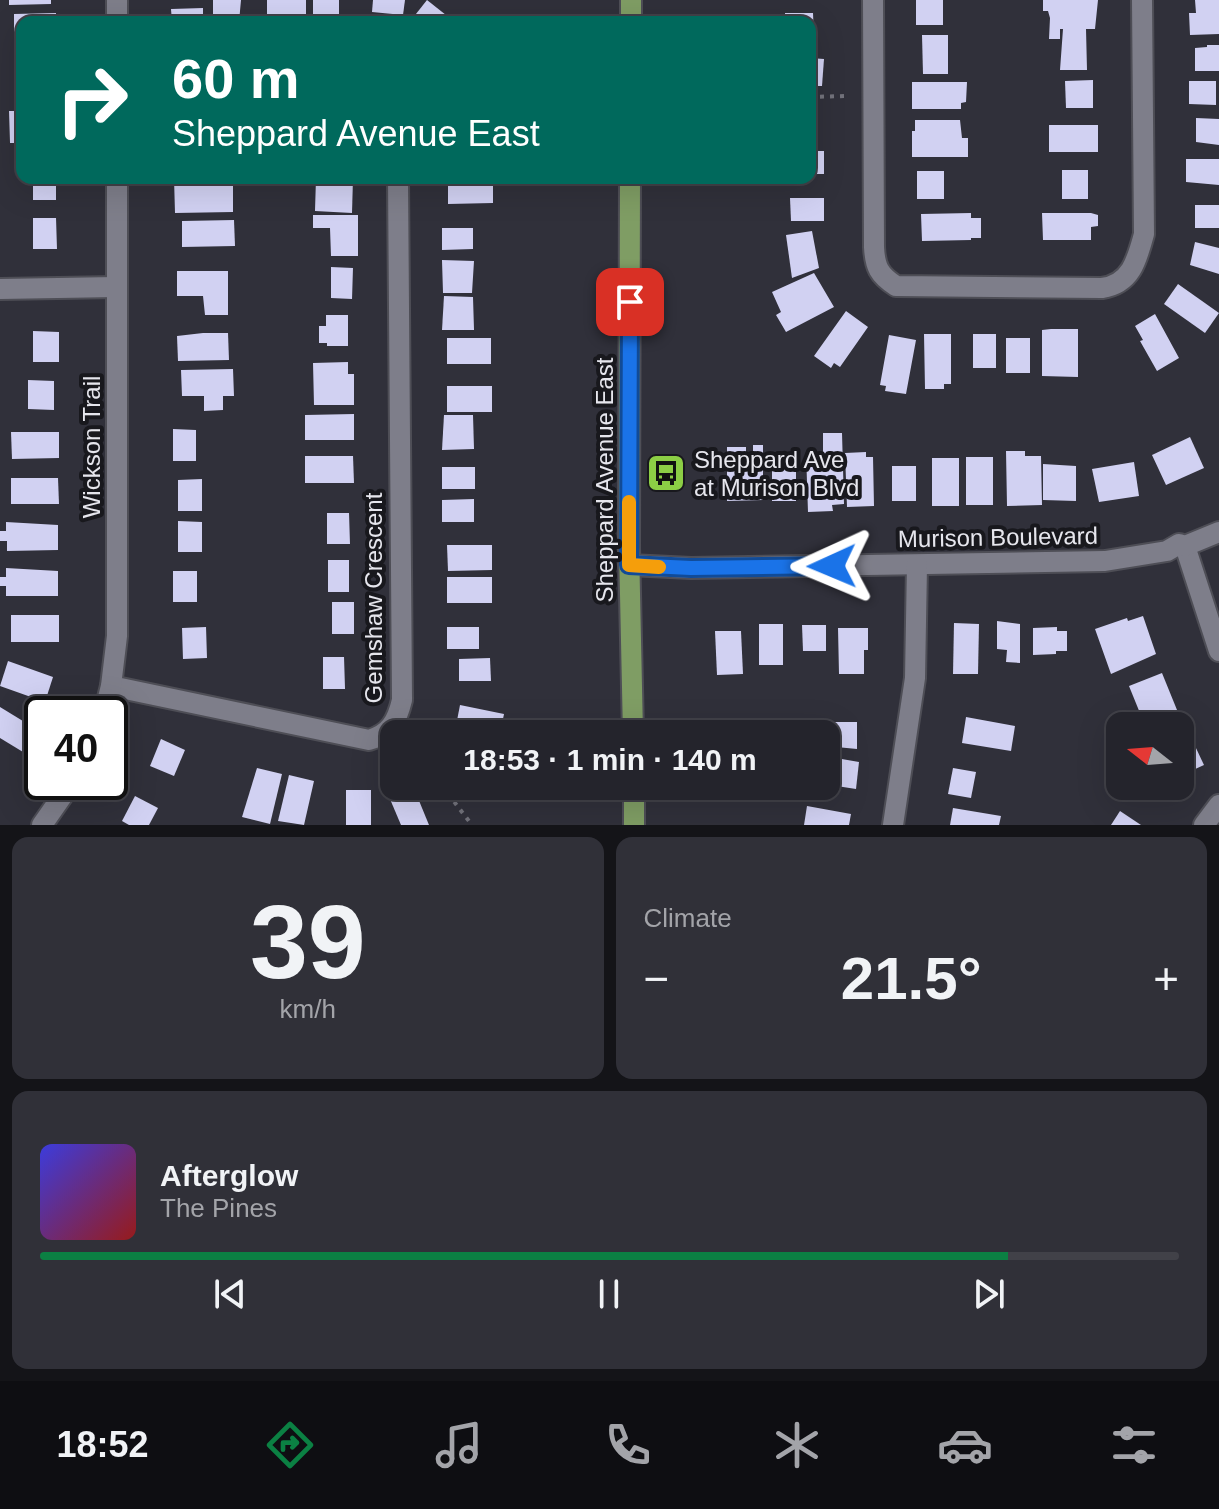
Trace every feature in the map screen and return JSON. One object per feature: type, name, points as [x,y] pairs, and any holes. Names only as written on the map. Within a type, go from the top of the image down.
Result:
[{"type":"main road","name":"Sheppard Avenue East","points":[[630,184],[629,565],[633,720]]},
{"type":"main road","points":[[634,800],[634,825]]},
{"type":"street","points":[[873,0],[874,247],[875,265],[879,273],[896,286],[1102,288],[1116,286],[1128,273],[1135,264],[1144,234],[1142,0]]},
{"type":"street","name":"Wickson Trail","points":[[108,696],[118,621],[117,184]]},
{"type":"street","name":"Gemshaw Crescent","points":[[111,686],[369,740],[380,737],[394,723],[402,700],[398,184]]},
{"type":"street","points":[[0,289],[116,287]]},
{"type":"street","name":"Murison Boulevard","points":[[629,565],[691,568],[1105,561],[1167,551],[1179,544],[1185,546],[1219,532]]},
{"type":"street","points":[[1185,546],[1219,651]]},
{"type":"street","points":[[893,825],[915,678],[917,565]]},
{"type":"street","points":[[42,825],[59,800]]},
{"type":"street","points":[[1204,825],[1219,805]]},
{"type":"path","points":[[816,97],[846,96]]},
{"type":"path","points":[[453,800],[472,825]]},
{"type":"building","points":[[9,0],[51,0],[51,4],[9,5]]},
{"type":"building","points":[[213,0],[241,0],[240,16],[213,16]]},
{"type":"building","points":[[267,0],[306,0],[306,16],[267,16]]},
{"type":"building","points":[[313,0],[339,0],[339,15],[313,16]]},
{"type":"building","points":[[373,0],[405,0],[403,15],[372,12]]},
{"type":"building","points":[[427,0],[447,16],[414,16]]},
{"type":"building","points":[[916,0],[943,0],[943,25],[916,25]]},
{"type":"building","points":[[1043,0],[1098,0],[1095,29],[1086,29],[1087,70],[1060,70],[1063,29],[1060,29],[1060,39],[1049,39],[1050,18],[1048,11],[1043,11]]},
{"type":"building","points":[[1195,0],[1219,0],[1219,34],[1190,35],[1189,13],[1196,13]]},
{"type":"building","points":[[203,8],[203,16],[172,16],[171,9]]},
{"type":"building","points":[[56,13],[56,16],[16,16],[14,46],[14,14]]},
{"type":"building","points":[[785,13],[813,13],[813,16],[785,16]]},
{"type":"building","points":[[922,35],[948,35],[948,74],[923,74]]},
{"type":"building","points":[[1219,45],[1219,71],[1195,71],[1195,48]]},
{"type":"building","points":[[816,58],[824,59],[822,86],[816,86]]},
{"type":"building","points":[[14,72],[16,72],[16,104]]},
{"type":"building","points":[[1093,80],[1093,108],[1066,108],[1065,81]]},
{"type":"building","points":[[1189,81],[1216,81],[1216,105],[1189,104]]},
{"type":"building","points":[[912,82],[967,82],[966,102],[961,103],[961,109],[912,109]]},
{"type":"building","points":[[9,111],[16,111],[16,143],[10,143]]},
{"type":"building","points":[[1196,118],[1219,119],[1219,145],[1196,142]]},
{"type":"building","points":[[915,120],[960,120],[962,138],[968,138],[968,157],[912,157]]},
{"type":"building","points":[[1049,125],[1098,125],[1098,152],[1049,152]]},
{"type":"building","points":[[816,151],[824,151],[824,174],[816,174]]},
{"type":"building","points":[[1186,159],[1219,159],[1219,185],[1186,182]]},
{"type":"building","points":[[1062,170],[1088,170],[1088,199],[1062,199]]},
{"type":"building","points":[[917,171],[944,171],[944,199],[917,199]]},
{"type":"building","points":[[33,184],[56,184],[56,200],[33,200]]},
{"type":"building","points":[[174,184],[233,186],[233,212],[175,213]]},
{"type":"building","points":[[316,184],[353,184],[352,213],[315,211]]},
{"type":"building","points":[[448,184],[493,184],[493,203],[448,204]]},
{"type":"building","points":[[790,198],[824,198],[824,221],[791,221]]},
{"type":"building","points":[[1195,205],[1219,205],[1219,228],[1195,228]]},
{"type":"building","points":[[971,213],[971,218],[981,218],[981,238],[922,241],[921,214]]},
{"type":"building","points":[[1042,213],[1091,213],[1098,215],[1098,226],[1091,227],[1091,240],[1043,240]]},
{"type":"building","points":[[313,215],[358,215],[358,256],[331,256],[330,228],[313,228]]},
{"type":"building","points":[[33,218],[56,218],[57,249],[33,249]]},
{"type":"building","points":[[234,220],[235,246],[182,247],[182,221]]},
{"type":"building","points":[[442,228],[473,228],[473,249],[442,250]]},
{"type":"building","points":[[812,231],[819,268],[792,278],[786,235]]},
{"type":"building","points":[[1195,242],[1219,248],[1219,274],[1190,265]]},
{"type":"building","points":[[442,260],[474,261],[472,293],[443,293]]},
{"type":"building","points":[[331,267],[353,268],[352,299],[331,298]]},
{"type":"building","points":[[177,271],[228,271],[228,315],[205,315],[203,296],[177,296]]},
{"type":"building","points":[[814,273],[834,307],[786,332],[776,315],[781,312],[772,292]]},
{"type":"building","points":[[1178,284],[1219,313],[1205,333],[1164,304]]},
{"type":"building","points":[[444,296],[473,297],[474,330],[442,330]]},
{"type":"building","points":[[846,311],[868,327],[840,367],[834,363],[831,368],[814,356]]},
{"type":"building","points":[[1155,314],[1179,358],[1157,371],[1135,326]]},
{"type":"building","points":[[326,315],[348,315],[348,346],[319,343],[319,326],[326,326]]},
{"type":"building","points":[[1078,329],[1078,377],[1042,376],[1042,330]]},
{"type":"building","points":[[33,331],[59,332],[59,362],[33,362]]},
{"type":"building","points":[[228,333],[229,360],[178,361],[177,336]]},
{"type":"building","points":[[924,334],[951,334],[951,384],[944,384],[944,389],[925,389]]},
{"type":"building","points":[[973,334],[996,334],[996,368],[973,368]]},
{"type":"building","points":[[889,335],[916,340],[906,394],[885,391],[886,386],[880,385]]},
{"type":"building","points":[[447,338],[491,338],[491,364],[447,364]]},
{"type":"building","points":[[1006,338],[1030,338],[1030,373],[1006,373]]},
{"type":"building","points":[[348,362],[348,374],[354,374],[354,405],[314,405],[313,363]]},
{"type":"building","points":[[233,369],[234,396],[223,396],[223,410],[204,411],[204,396],[182,396],[181,370]]},
{"type":"building","points":[[28,380],[54,381],[54,410],[28,409]]},
{"type":"building","points":[[447,386],[492,386],[492,412],[447,412]]},
{"type":"building","points":[[354,414],[354,440],[305,440],[305,415]]},
{"type":"building","points":[[444,415],[473,415],[474,449],[442,450]]},
{"type":"building","points":[[173,429],[196,430],[196,461],[173,461]]},
{"type":"building","points":[[11,432],[59,432],[59,458],[12,459]]},
{"type":"building","points":[[823,433],[842,433],[844,504],[832,505],[833,511],[808,512],[806,452],[823,452]]},
{"type":"building","points":[[1190,437],[1204,468],[1166,485],[1152,455]]},
{"type":"building","points":[[753,445],[763,445],[763,500],[727,501],[727,447],[746,447],[746,452],[753,452]]},
{"type":"building","points":[[1006,451],[1025,451],[1025,456],[1041,456],[1042,505],[1007,506]]},
{"type":"building","points":[[866,452],[866,457],[873,457],[874,506],[847,507],[845,453]]},
{"type":"building","points":[[305,456],[353,456],[354,483],[305,483]]},
{"type":"building","points":[[966,457],[993,457],[993,505],[966,505]]},
{"type":"building","points":[[932,458],[959,458],[959,506],[932,506]]},
{"type":"building","points":[[1134,462],[1139,496],[1099,502],[1092,469]]},
{"type":"building","points":[[1043,464],[1076,466],[1076,501],[1043,500]]},
{"type":"building","points":[[892,466],[916,466],[916,501],[892,501]]},
{"type":"building","points":[[442,467],[475,467],[475,489],[442,489]]},
{"type":"building","points":[[772,467],[796,467],[796,501],[772,501]]},
{"type":"building","points":[[11,478],[58,478],[59,504],[11,504]]},
{"type":"building","points":[[202,479],[202,511],[178,511],[178,480]]},
{"type":"building","points":[[474,499],[474,522],[442,522],[442,500]]},
{"type":"building","points":[[327,513],[349,513],[350,544],[327,544]]},
{"type":"building","points":[[178,521],[202,522],[202,552],[178,552]]},
{"type":"building","points":[[6,522],[58,525],[58,550],[7,551],[7,541],[0,541],[0,531],[6,531]]},
{"type":"building","points":[[447,545],[492,545],[492,570],[448,571]]},
{"type":"building","points":[[328,560],[349,560],[349,592],[328,592]]},
{"type":"building","points":[[6,568],[58,571],[58,596],[6,596],[6,586],[0,586],[0,577],[6,577]]},
{"type":"building","points":[[173,571],[197,571],[197,602],[173,602]]},
{"type":"building","points":[[447,577],[492,577],[492,603],[447,603]]},
{"type":"building","points":[[332,602],[354,602],[354,634],[332,634]]},
{"type":"building","points":[[11,615],[59,615],[59,642],[11,642]]},
{"type":"building","points":[[1143,616],[1156,654],[1111,674],[1095,629]]},
{"type":"building","points":[[997,621],[1020,624],[1020,663],[1006,662],[1007,650],[997,649]]},
{"type":"building","points":[[954,623],[979,624],[978,674],[953,674]]},
{"type":"building","points":[[759,624],[783,624],[783,665],[759,665]]},
{"type":"building","points":[[802,625],[826,625],[826,651],[803,651]]},
{"type":"building","points":[[206,627],[207,658],[183,659],[182,628]]},
{"type":"building","points":[[447,627],[479,627],[479,649],[447,649]]},
{"type":"building","points":[[1057,627],[1057,631],[1067,631],[1067,651],[1033,655],[1033,628]]},
{"type":"building","points":[[838,628],[868,628],[864,674],[839,674]]},
{"type":"building","points":[[715,631],[741,631],[743,674],[717,675]]},
{"type":"building","points":[[323,657],[344,657],[345,689],[323,689]]},
{"type":"building","points":[[490,658],[491,681],[459,681],[459,659]]},
{"type":"building","points":[[8,661],[53,677],[47,696],[28,696],[0,686]]},
{"type":"building","points":[[1162,673],[1177,710],[1140,712],[1129,686]]},
{"type":"building","points":[[460,705],[504,714],[503,720],[457,720]]},
{"type":"building","points":[[0,707],[24,722],[24,750],[0,738]]},
{"type":"building","points":[[966,717],[1015,726],[1011,751],[962,743]]},
{"type":"building","points":[[840,722],[857,722],[857,749],[840,747]]},
{"type":"building","points":[[161,739],[185,750],[174,776],[150,766]]},
{"type":"building","points":[[1194,744],[1204,765],[1194,770]]},
{"type":"building","points":[[840,759],[859,762],[856,789],[840,787]]},
{"type":"building","points":[[257,768],[282,774],[270,824],[242,817]]},
{"type":"building","points":[[953,768],[976,772],[971,798],[948,794]]},
{"type":"building","points":[[289,775],[314,781],[304,825],[278,821]]},
{"type":"building","points":[[346,790],[371,790],[371,825],[346,825]]},
{"type":"building","points":[[135,796],[158,808],[149,825],[129,825],[122,821]]},
{"type":"building","points":[[390,800],[419,800],[429,825],[401,825]]},
{"type":"building","points":[[807,806],[851,814],[849,825],[804,825]]},
{"type":"building","points":[[953,808],[1001,816],[999,825],[950,825]]},
{"type":"building","points":[[1120,811],[1141,825],[1111,825]]},
{"type":"slow traffic","points":[[629,502],[629,565],[659,567]]},
{"type":"place","name":"Sheppard Ave at Murison Blvd","points":[[666,473]]},
{"type":"route","points":[[630,302],[629,565],[691,568],[832,566]]}]
